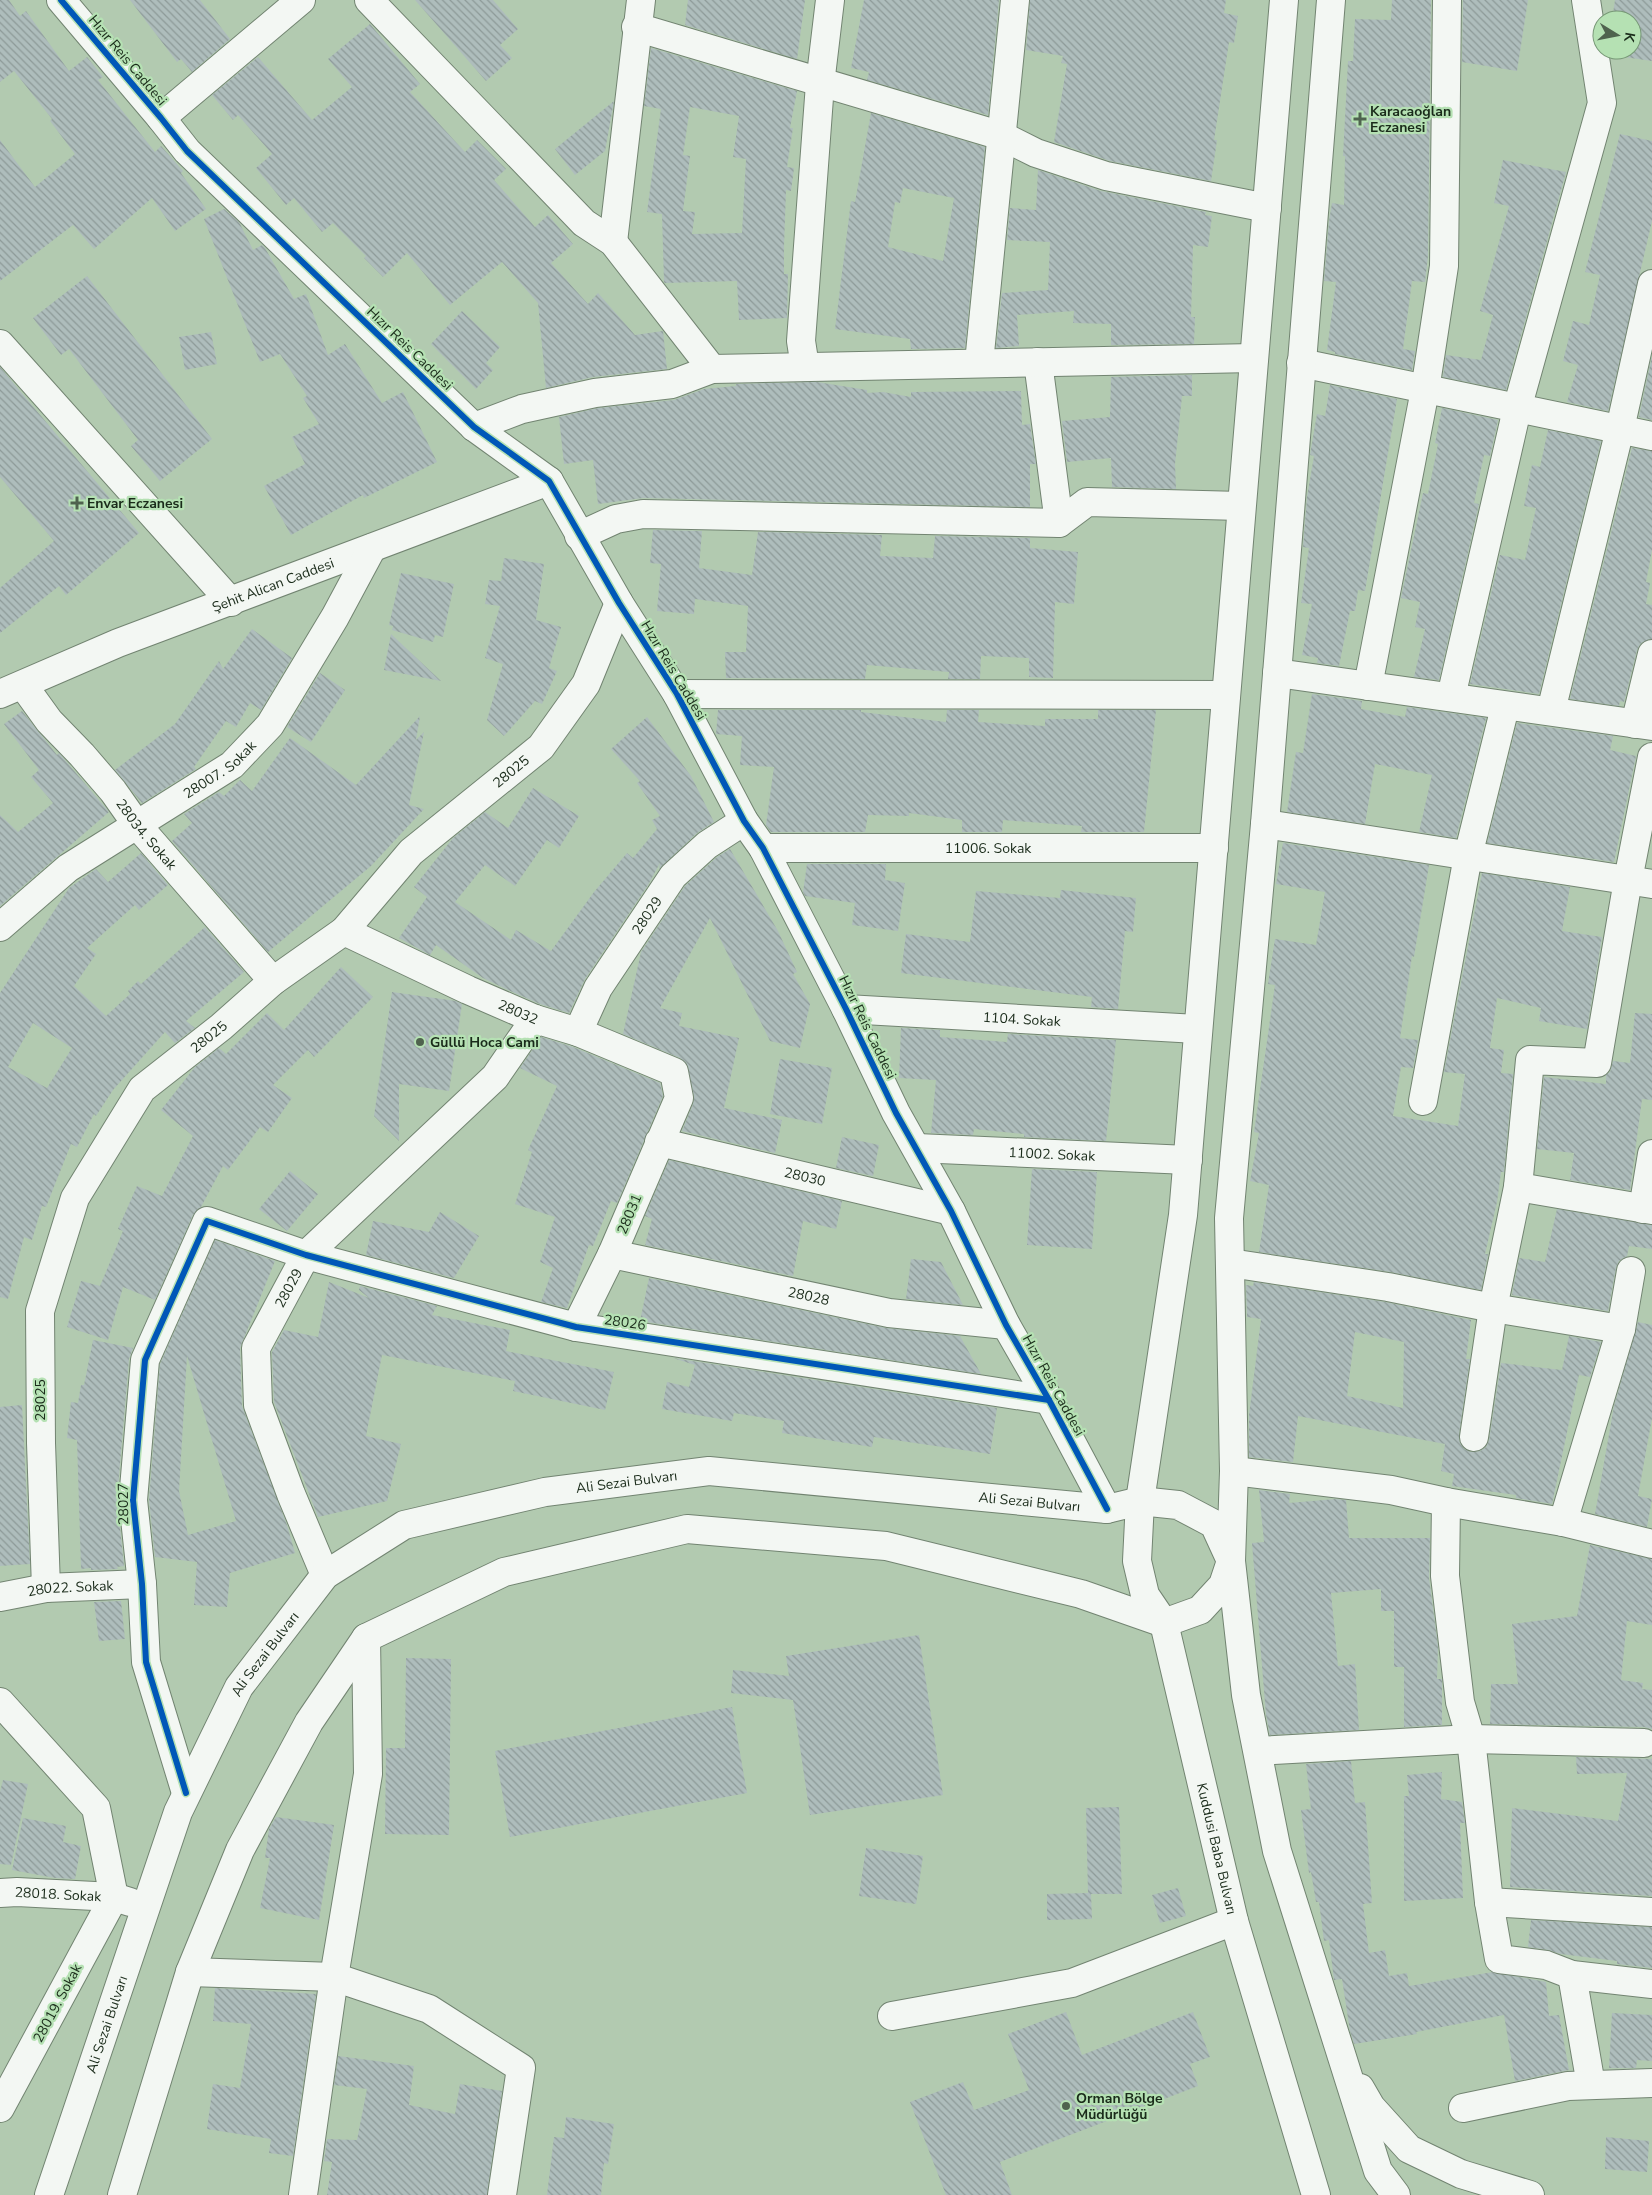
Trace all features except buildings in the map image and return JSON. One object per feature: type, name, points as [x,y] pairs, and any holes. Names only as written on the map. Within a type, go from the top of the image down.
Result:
[{"type":"street","name":"Hızır Reis Caddesi","points":[[61,0],[187,151],[474,427],[549,481],[619,603],[677,694],[744,820],[764,848],[846,1009],[896,1113],[951,1212],[1006,1325],[1049,1400],[1107,1509]]},
{"type":"street","points":[[161,118],[301,0]]},
{"type":"street","points":[[369,0],[584,223],[613,242],[712,369]]},
{"type":"street","points":[[613,242],[636,27],[641,0]]},
{"type":"street","points":[[805,367],[801,341],[821,82],[830,0]]},
{"type":"street","points":[[979,363],[1015,0]]},
{"type":"street","name":"Kuddusi Baba Bulvarı","points":[[1284,0],[1183,1215],[1140,1501],[1137,1561],[1145,1595],[1164,1623],[1234,1921],[1316,2195]]},
{"type":"street","points":[[1331,0],[1265,824],[1229,1218],[1234,1471],[1231,1561],[1246,1695],[1277,1851],[1378,2171],[1396,2195]]},
{"type":"street","points":[[1368,686],[1425,390],[1444,266],[1447,0]]},
{"type":"street","points":[[1452,697],[1518,408],[1602,103],[1586,0]]},
{"type":"street","points":[[636,27],[1002,136],[1036,153],[1106,176],[1266,208]]},
{"type":"street","points":[[1552,711],[1620,429],[1652,284]]},
{"type":"street","points":[[0,344],[231,602]]},
{"type":"street","points":[[474,427],[522,409],[595,392],[672,384],[712,369],[1254,358]]},
{"type":"street","points":[[1038,362],[1059,523]]},
{"type":"street","points":[[1301,364],[1652,436]]},
{"type":"street","name":"Şehit Alican Caddesi","points":[[6,692],[118,643],[549,481]]},
{"type":"street","points":[[579,536],[616,519],[643,514],[1059,523],[1086,502],[1241,506]]},
{"type":"street","name":"28007. Sokak","points":[[0,927],[68,868],[232,765],[270,725],[335,617],[372,548]]},
{"type":"street","name":"28025","points":[[46,1588],[41,1443],[40,1311],[75,1198],[142,1089],[221,1027],[272,981],[344,931],[411,852],[541,747],[586,684],[619,603]]},
{"type":"street","points":[[1277,674],[1644,725],[1652,654]]},
{"type":"street","name":"28034. Sokak","points":[[6,692],[49,721],[113,790],[137,825],[272,981]]},
{"type":"street","points":[[677,694],[1226,695]]},
{"type":"street","points":[[1423,1101],[1468,856],[1505,707]]},
{"type":"street","points":[[1474,1437],[1493,1308],[1518,1187],[1530,1060],[1597,1063],[1640,882],[1652,756]]},
{"type":"street","name":"28029","points":[[578,1032],[598,988],[673,876],[707,845],[744,820]]},
{"type":"street","points":[[1265,824],[1640,882]]},
{"type":"street","name":"11006. Sokak","points":[[764,848],[1214,848]]},
{"type":"street","name":"28032","points":[[344,931],[468,990],[536,1019],[578,1032],[674,1072],[679,1098]]},
{"type":"street","name":"1104. Sokak","points":[[846,1009],[1197,1030]]},
{"type":"street","name":"28029","points":[[325,1575],[291,1494],[258,1405],[256,1348],[306,1255],[495,1077],[536,1019]]},
{"type":"street","name":"28031","points":[[576,1327],[612,1254],[679,1098]]},
{"type":"street","name":"28030","points":[[659,1142],[726,1160],[951,1212]]},
{"type":"street","name":"11002. Sokak","points":[[917,1148],[1188,1160]]},
{"type":"street","points":[[1518,1187],[1647,1210],[1652,1154]]},
{"type":"street","name":"28026","points":[[208,1221],[306,1255],[576,1327],[1049,1400]]},
{"type":"street","name":"28027","points":[[186,1793],[146,1662],[142,1584],[133,1500],[145,1360],[208,1221]]},
{"type":"street","name":"28028","points":[[612,1254],[889,1314],[1006,1325]]},
{"type":"street","points":[[1230,1263],[1388,1287],[1493,1308],[1621,1329]]},
{"type":"street","points":[[1563,1522],[1621,1329],[1632,1271]]},
{"type":"street","name":"Ali Sezai Bulvarı","points":[[49,2195],[178,1812],[238,1687],[325,1575],[404,1525],[545,1492],[709,1471],[1107,1509],[1140,1501],[1178,1505],[1214,1524],[1231,1561]]},
{"type":"street","points":[[1234,1471],[1391,1490],[1446,1502],[1563,1522],[1652,1544]]},
{"type":"street","points":[[1446,1502],[1445,1576],[1460,1702],[1471,1739],[1489,1902],[1499,1959],[1546,1965],[1572,1975],[1652,1984]]},
{"type":"street","points":[[126,2191],[190,1972],[240,1850],[308,1722],[366,1638],[504,1572],[687,1529],[886,1546],[1081,1594],[1164,1623],[1200,1610],[1223,1584],[1231,1561]]},
{"type":"street","name":"28022. Sokak","points":[[0,1597],[46,1588],[142,1584]]},
{"type":"street","points":[[303,2195],[334,1978],[368,1774],[366,1638]]},
{"type":"street","points":[[0,1702],[96,1808],[114,1897],[145,1906]]},
{"type":"street","points":[[1258,1751],[1471,1739],[1644,1743]]},
{"type":"street","name":"28018. Sokak","points":[[0,1893],[17,1892],[114,1897]]},
{"type":"street","name":"28019. Sokak","points":[[0,2108],[114,1897]]},
{"type":"street","points":[[1489,1902],[1652,1912]]},
{"type":"street","points":[[892,2016],[1072,1983],[1234,1921]]},
{"type":"street","points":[[190,1972],[334,1978],[429,2009],[521,2068],[502,2195]]},
{"type":"street","points":[[1572,1975],[1592,2085]]},
{"type":"street","points":[[1343,2060],[1372,2107],[1408,2149],[1460,2174],[1530,2195]]},
{"type":"street","points":[[1463,2108],[1568,2086],[1652,2083]]},
{"type":"cycle path","points":[[61,0],[187,151],[474,427],[549,481],[619,603],[677,694],[744,821],[763,848],[846,1009],[896,1113],[951,1211],[1006,1325],[1049,1400],[1107,1509]]},
{"type":"cycle path","points":[[186,1793],[146,1662],[142,1584],[133,1500],[145,1360],[207,1221],[306,1255],[576,1327],[1049,1400]]},
{"type":"place","name":"Karacaoğlan Eczanesi","points":[[1360,119]]},
{"type":"place","name":"Envar Eczanesi","points":[[77,503]]},
{"type":"place","name":"Güllü Hoca Cami","points":[[420,1042]]},
{"type":"place","name":"Orman Bölge Müdürlüğü","points":[[1066,2106]]}]
